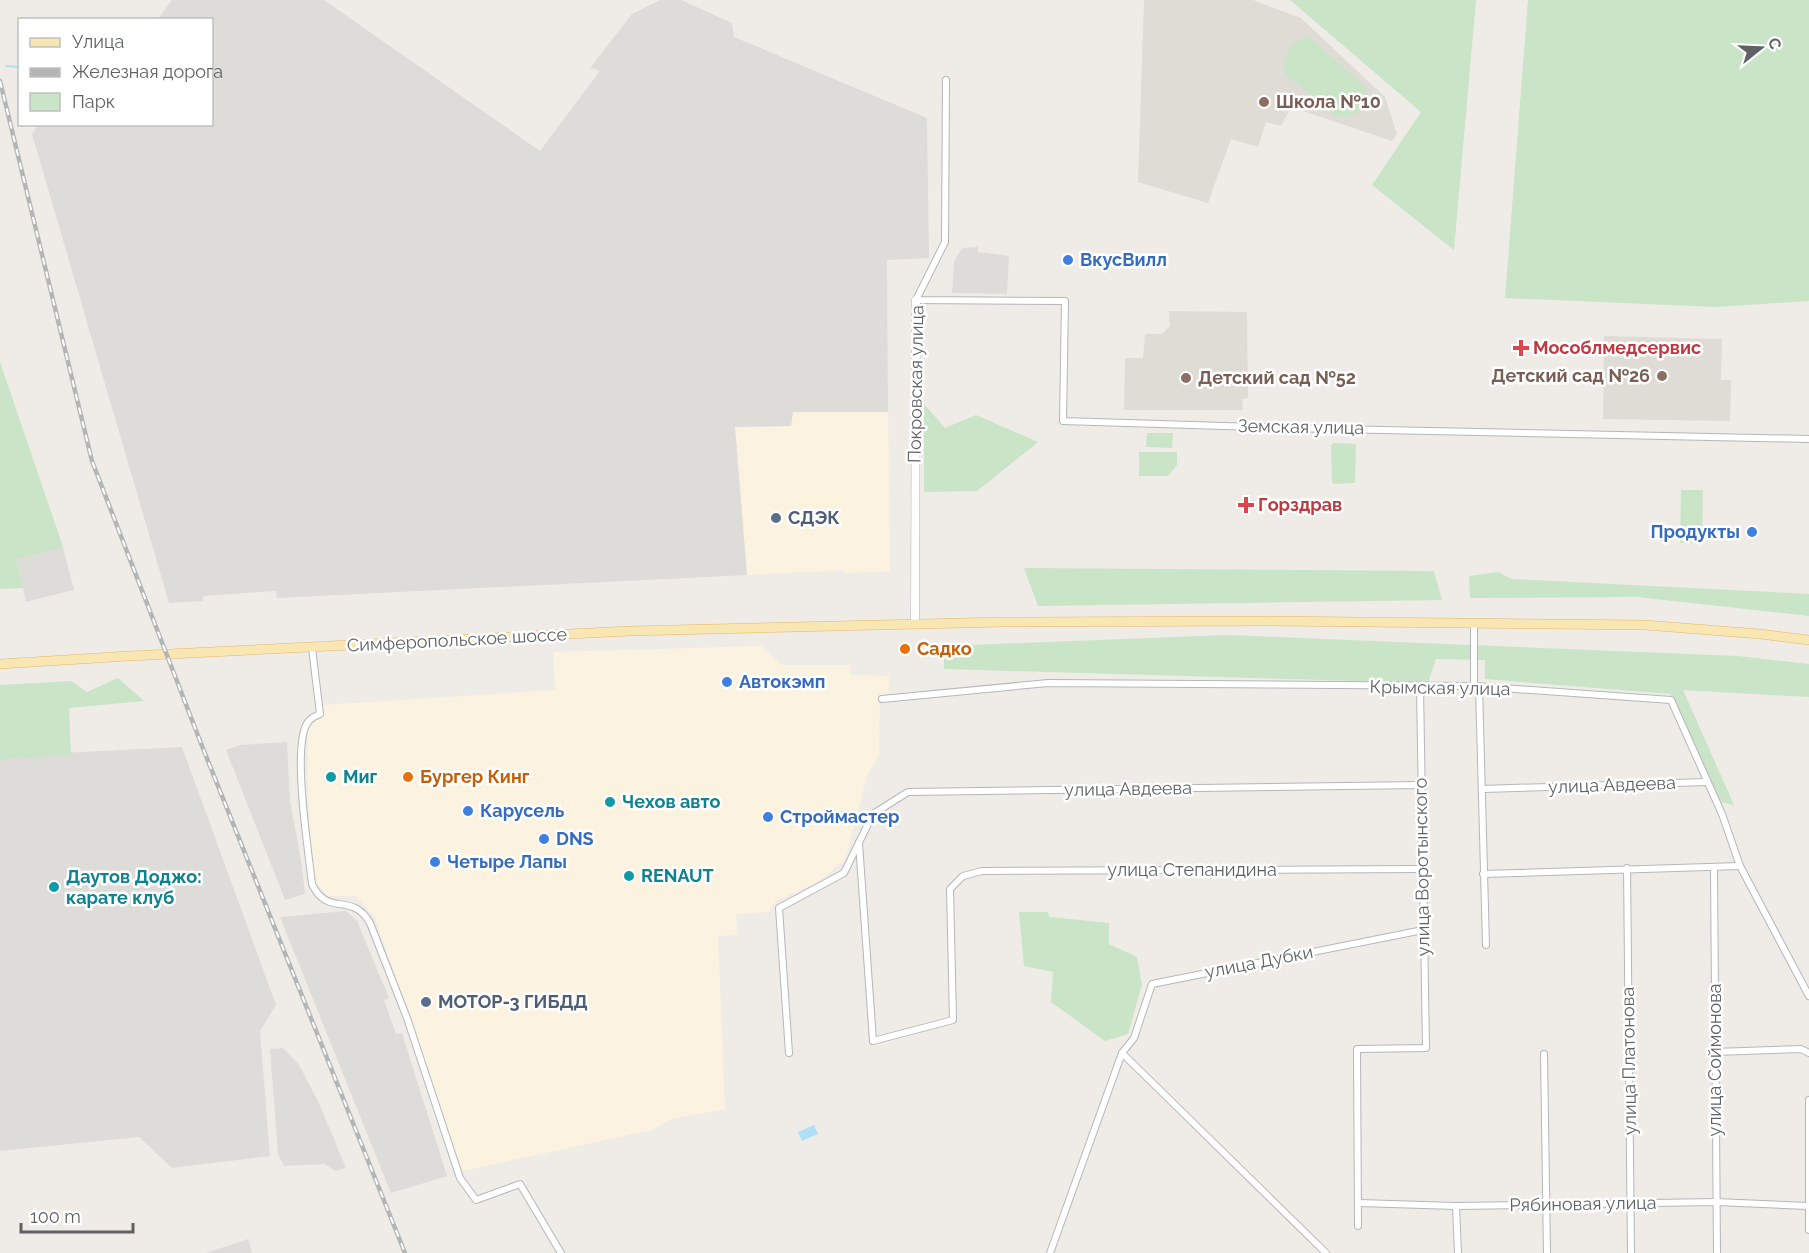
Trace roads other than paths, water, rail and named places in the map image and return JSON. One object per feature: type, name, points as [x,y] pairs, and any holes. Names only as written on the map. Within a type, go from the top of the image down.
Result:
[{"type":"main road","name":"Симферопольское шоссе","points":[[0,664],[630,631],[915,623],[1244,621],[1645,625],[1809,640]]},
{"type":"street","name":"Покровская улица","points":[[915,623],[916,300],[945,242],[946,80]]},
{"type":"street","name":"Земская улица","points":[[916,300],[1065,301],[1063,421],[1809,439]]},
{"type":"street","points":[[1474,623],[1482,789],[1486,945]]},
{"type":"street","points":[[312,648],[320,714],[308,721],[301,751],[302,788],[312,884],[320,898],[356,908],[366,916],[370,923],[406,1018],[460,1178],[477,1200],[520,1184],[561,1253]]},
{"type":"street","name":"Крымская улица","points":[[882,699],[1048,683],[1477,686],[1671,700],[1722,814],[1740,866],[1809,996]]},
{"type":"street","name":"улица Воротынского","points":[[1359,1203],[1357,1049],[1426,1048],[1420,687]]},
{"type":"street","name":"улица Авдеева","points":[[1482,789],[1706,782]]},
{"type":"street","name":"улица Авдеева","points":[[789,1053],[779,908],[844,873],[873,814],[908,792],[1421,785]]},
{"type":"street","name":"улица Степанидина","points":[[859,843],[873,1041],[953,1020],[950,889],[963,876],[982,871],[1422,869]]},
{"type":"street","points":[[1483,874],[1740,866]]},
{"type":"street","name":"улица Платонова","points":[[1627,868],[1631,1253]]},
{"type":"street","name":"улица Соймонова","points":[[1714,868],[1717,1253]]},
{"type":"street","name":"улица Дубки","points":[[1122,1053],[1134,1038],[1152,984],[1423,930]]},
{"type":"street","points":[[1715,1052],[1801,1049],[1809,1053]]},
{"type":"street","points":[[1050,1253],[1122,1053],[1326,1253]]},
{"type":"street","points":[[1544,1054],[1547,1253]]},
{"type":"street","points":[[1809,1100],[1809,1230]]},
{"type":"street","name":"Рябиновая улица","points":[[1359,1203],[1456,1206],[1716,1202],[1808,1206]]},
{"type":"street","points":[[1358,1226],[1359,1203]]},
{"type":"street","points":[[1456,1206],[1458,1253]]},
{"type":"water","points":[[814,1125],[818,1134],[802,1141],[798,1132]]},
{"type":"waterway","points":[[6,66],[18,67]]},
{"type":"railway","points":[[0,81],[92,461],[202,746],[405,1253]]},
{"type":"place","name":"Школа №10","points":[[1264,102]]},
{"type":"place","name":"ВкусВилл","points":[[1068,260]]},
{"type":"place","name":"Мособлмедсервис","points":[[1521,348]]},
{"type":"place","name":"Детский сад №26","points":[[1662,376]]},
{"type":"place","name":"Детский сад №52","points":[[1186,378]]},
{"type":"place","name":"Горздрав","points":[[1246,505]]},
{"type":"place","name":"СДЭК","points":[[776,518]]},
{"type":"place","name":"Продукты","points":[[1752,532]]},
{"type":"place","name":"Садко","points":[[905,649]]},
{"type":"place","name":"Автокэмп","points":[[727,682]]},
{"type":"place","name":"Миг","points":[[331,777]]},
{"type":"place","name":"Бургер Кинг","points":[[408,777]]},
{"type":"place","name":"Чехов авто","points":[[610,802]]},
{"type":"place","name":"Карусель","points":[[468,811]]},
{"type":"place","name":"Строймастер","points":[[768,817]]},
{"type":"place","name":"DNS","points":[[544,839]]},
{"type":"place","name":"Четыре Лапы","points":[[435,862]]},
{"type":"place","name":"RENAUT","points":[[629,876]]},
{"type":"place","name":"Даутов Доджо: карате клуб","points":[[54,887]]},
{"type":"place","name":"МОТОР-3 ГИБДД","points":[[426,1002]]}]
